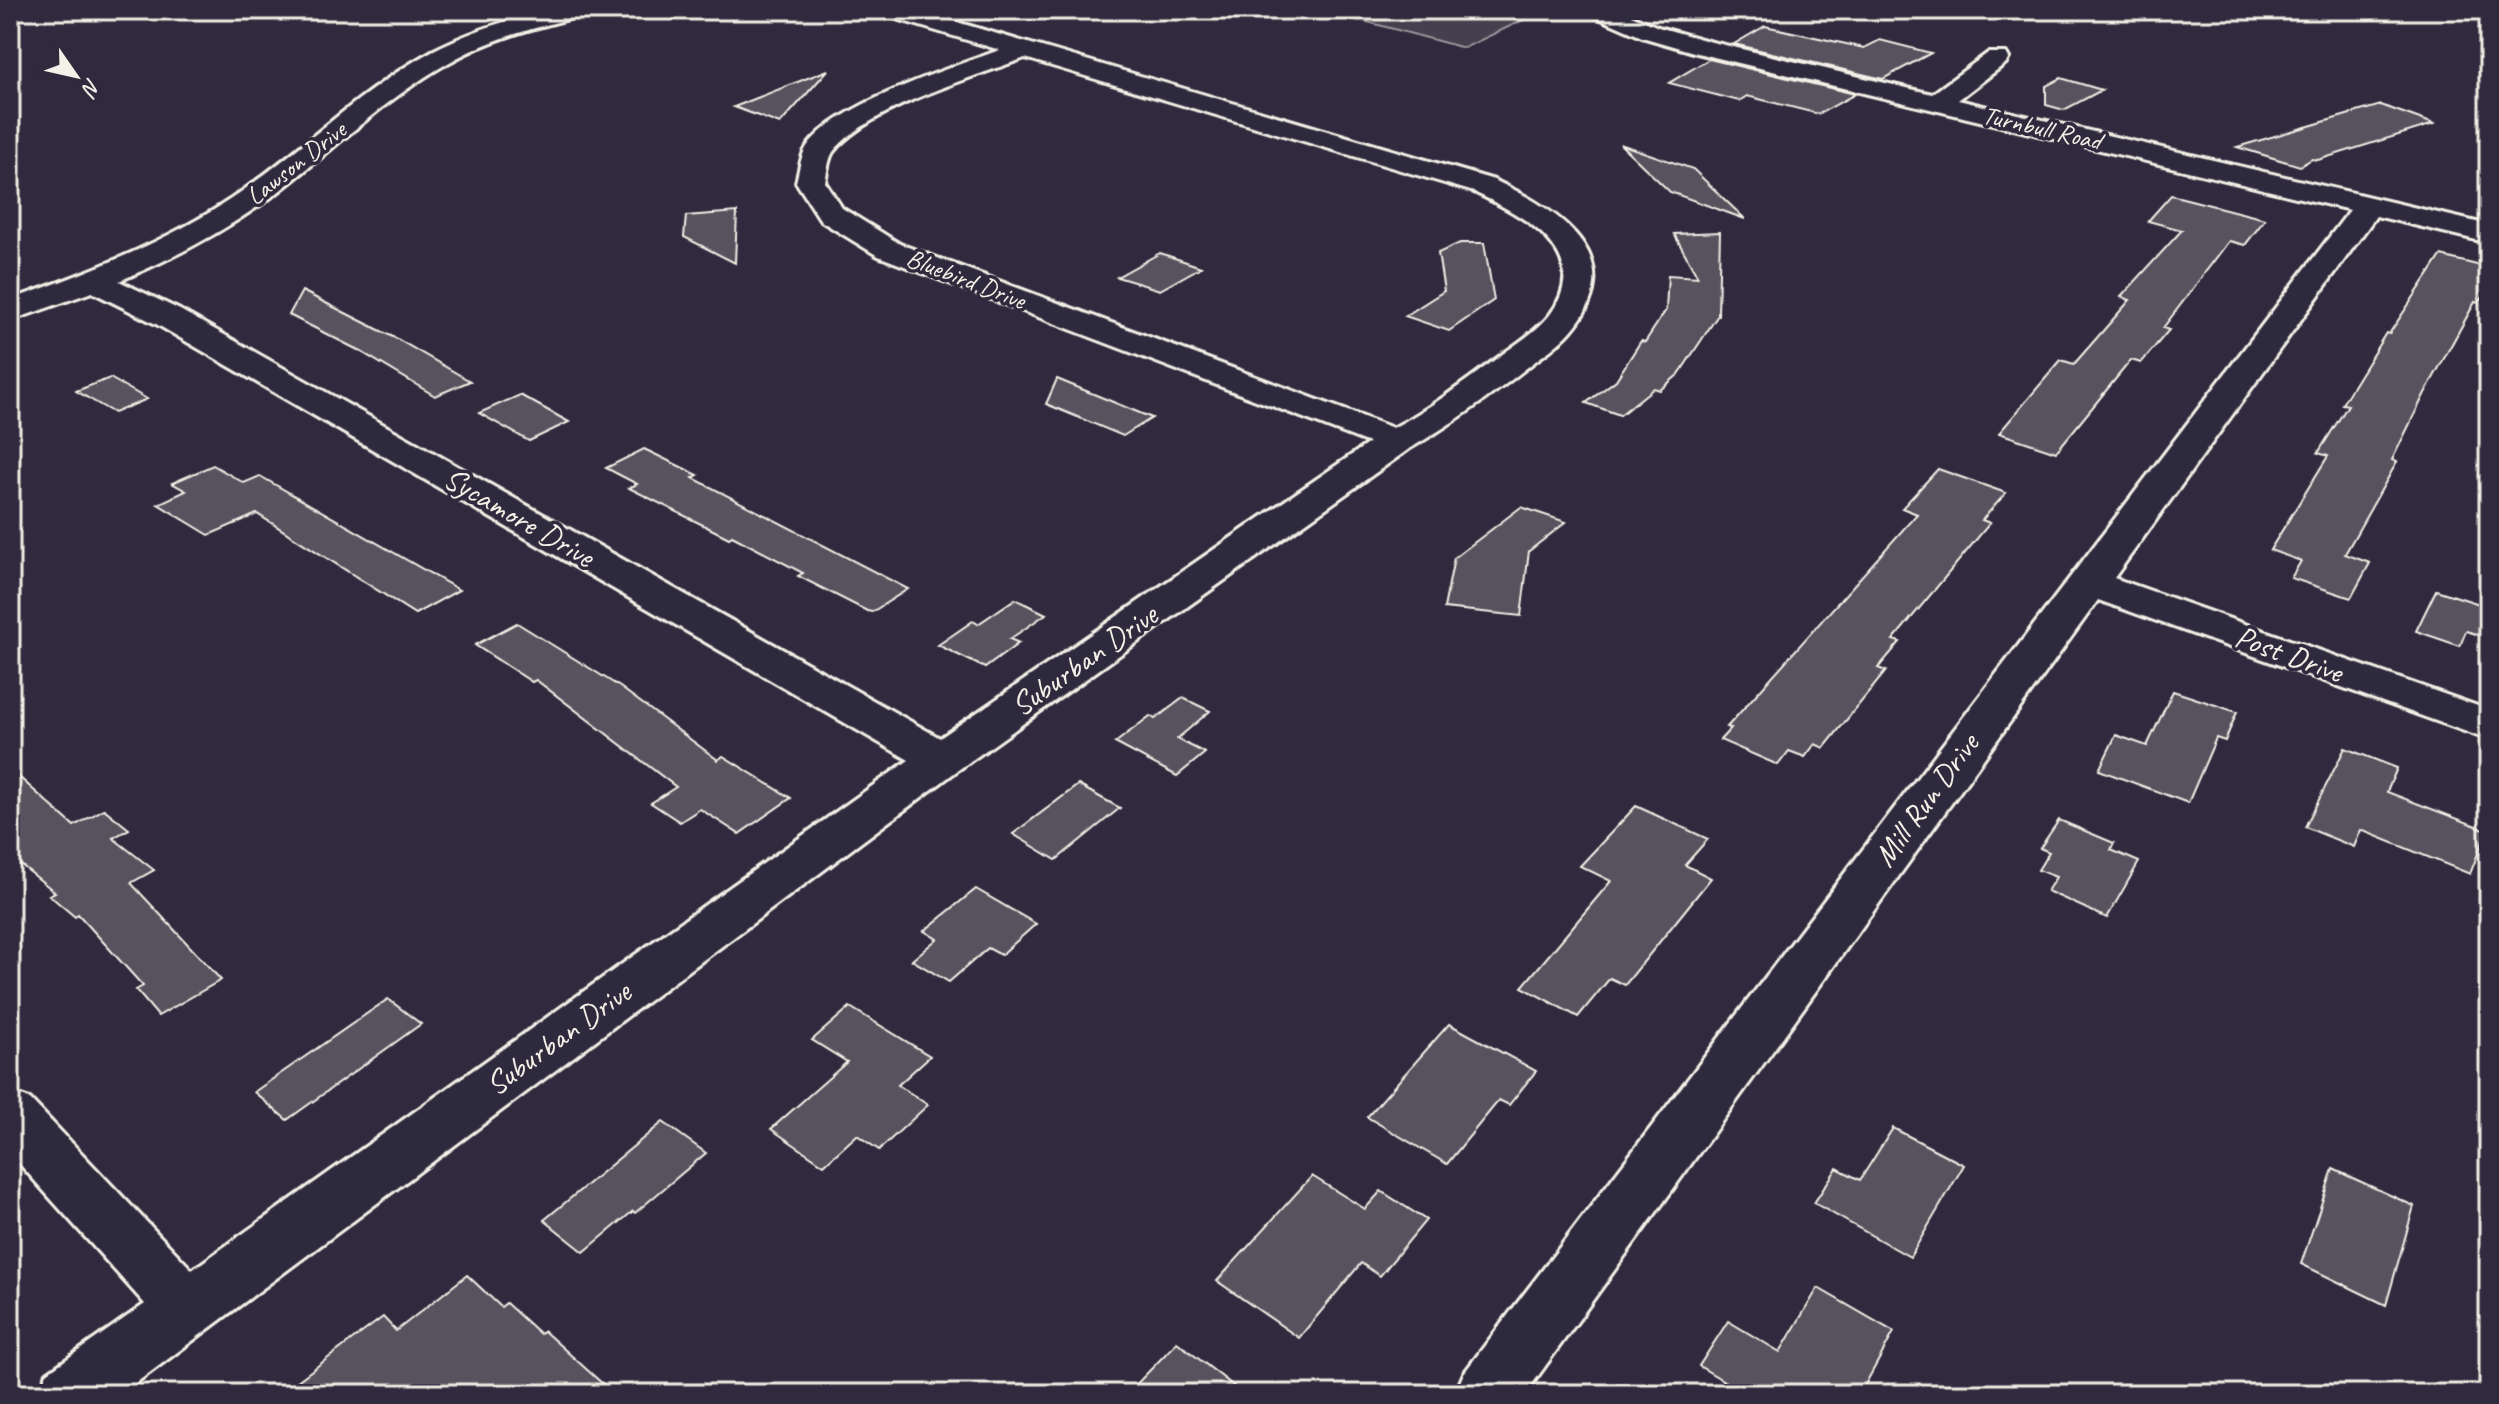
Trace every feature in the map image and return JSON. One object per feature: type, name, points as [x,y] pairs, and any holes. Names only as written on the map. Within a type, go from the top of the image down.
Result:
[{"type":"street","name":"Lawson Drive","points":[[10,311],[93,280],[167,247],[238,207],[300,164],[388,91],[441,57],[501,31],[577,10]]},
{"type":"street","points":[[891,10],[1026,49]]},
{"type":"street","name":"Turnbull Road","points":[[1600,10],[1679,41],[2489,234]]},
{"type":"street","name":"Suburban Drive","points":[[70,1394],[942,759],[1396,441],[1441,417],[1563,320],[1574,302],[1580,285],[1580,267],[1574,250],[1559,231],[1539,215],[1484,186],[1026,49]]},
{"type":"street","name":"Bluebird Drive","points":[[1026,49],[870,110],[831,134],[817,149],[809,167],[811,185],[818,199],[849,227],[889,250],[1396,441]]},
{"type":"street","points":[[1937,103],[1997,58]]},
{"type":"street","name":"Mill Run Drive","points":[[1487,1394],[2368,206]]},
{"type":"street","name":"Sycamore Drive","points":[[93,280],[168,317],[942,759]]},
{"type":"street","name":"Post Drive","points":[[2089,583],[2489,726]]},
{"type":"street","points":[[10,1115],[187,1307]]},
{"type":"shaded area","points":[[1323,10],[1544,10],[1464,48]]},
{"type":"building","points":[[1765,26],[1864,48],[1880,40],[1931,53],[1883,79],[1734,44]]},
{"type":"building","points":[[1709,59],[1855,94],[1819,114],[1747,96],[1739,101],[1669,83]]},
{"type":"building","points":[[828,70],[780,124],[734,107]]},
{"type":"building","points":[[2061,78],[2102,90],[2064,110],[2046,105],[2046,86]]},
{"type":"building","points":[[2381,105],[2434,124],[2318,160],[2312,159],[2300,166],[2237,147]]},
{"type":"building","points":[[1620,144],[1693,169],[1745,219],[1670,192]]},
{"type":"building","points":[[2171,195],[2265,219],[2245,245],[2229,241],[2163,328],[2169,330],[2141,363],[2131,360],[2056,452],[1999,433],[2061,360],[2074,364],[2130,300],[2121,297],[2182,230],[2148,221]]},
{"type":"building","points":[[737,212],[735,263],[684,237],[686,216]]},
{"type":"building","points":[[1720,232],[1718,315],[1679,374],[1660,390],[1654,388],[1620,415],[1586,403],[1616,380],[1666,310],[1668,275],[1698,277],[1674,234]]},
{"type":"building","points":[[1460,243],[1484,243],[1494,300],[1449,331],[1405,316],[1444,291],[1438,253]]},
{"type":"building","points":[[1160,253],[1201,267],[1160,290],[1117,277]]},
{"type":"building","points":[[2441,256],[2489,268],[2489,287],[2479,303],[2475,302],[2425,393],[2392,460],[2397,462],[2345,554],[2370,563],[2351,598],[2291,578],[2301,561],[2270,550],[2328,456],[2318,453],[2348,405],[2342,404],[2386,333],[2389,334]]},
{"type":"building","points":[[302,291],[397,339],[470,381],[435,396],[358,350],[289,315]]},
{"type":"building","points":[[110,378],[147,399],[114,413],[76,391]]},
{"type":"building","points":[[1057,379],[1152,418],[1123,436],[1046,404]]},
{"type":"building","points":[[520,395],[569,422],[529,441],[479,413]]},
{"type":"building","points":[[644,449],[698,475],[693,478],[908,589],[872,612],[867,611],[798,576],[803,573],[732,536],[729,538],[629,488],[637,484],[606,468]]},
{"type":"building","points":[[213,465],[244,483],[260,476],[459,590],[415,614],[257,514],[209,535],[158,504],[186,491],[172,483]]},
{"type":"building","points":[[1938,469],[2006,493],[1982,520],[1990,523],[1893,640],[1900,642],[1878,668],[1886,671],[1824,748],[1815,744],[1805,757],[1789,751],[1778,765],[1720,740],[1731,728],[1727,727],[1917,514],[1902,508]]},
{"type":"building","points":[[1521,507],[1566,522],[1529,551],[1521,616],[1444,608],[1454,558]]},
{"type":"building","points":[[2436,590],[2489,607],[2489,638],[2466,631],[2460,646],[2416,631]]},
{"type":"building","points":[[1015,599],[1046,614],[1010,639],[1019,643],[985,668],[938,645],[973,621],[978,624]]},
{"type":"building","points":[[517,623],[620,687],[718,760],[723,756],[791,798],[739,834],[700,809],[680,822],[651,803],[676,787],[536,680],[532,682],[475,645]]},
{"type":"building","points":[[2173,691],[2237,712],[2225,741],[2216,738],[2188,803],[2099,770],[2116,735],[2147,746]]},
{"type":"building","points":[[1183,698],[1210,711],[1177,739],[1205,753],[1177,776],[1115,743],[1150,716],[1155,719]]},
{"type":"building","points":[[2345,748],[2397,768],[2387,792],[2487,830],[2470,874],[2361,830],[2354,847],[2305,827]]},
{"type":"building","points":[[10,769],[74,826],[104,809],[129,829],[113,838],[154,870],[131,883],[221,980],[158,1016],[136,990],[143,986],[78,914],[75,917],[49,895],[55,892],[10,856]]},
{"type":"building","points":[[1078,785],[1120,808],[1056,860],[1013,834]]},
{"type":"building","points":[[1636,806],[1708,839],[1685,865],[1711,878],[1625,985],[1610,978],[1578,1017],[1522,987],[1611,881],[1580,866]]},
{"type":"building","points":[[2059,820],[2114,843],[2111,850],[2139,862],[2107,918],[2047,891],[2056,877],[2038,870],[2049,852],[2040,848]]},
{"type":"building","points":[[976,889],[1036,924],[1001,955],[988,948],[949,982],[912,960],[937,939],[924,931]]},
{"type":"building","points":[[388,999],[421,1024],[287,1120],[254,1092]]},
{"type":"building","points":[[850,1007],[930,1056],[898,1085],[928,1105],[879,1150],[857,1135],[824,1165],[771,1129],[847,1062],[812,1040]]},
{"type":"building","points":[[1449,1024],[1536,1071],[1509,1105],[1499,1100],[1447,1164],[1367,1117]]},
{"type":"building","points":[[663,1122],[706,1153],[584,1252],[544,1220]]},
{"type":"building","points":[[1893,1128],[1964,1165],[1910,1257],[1814,1203],[1837,1168],[1860,1180]]},
{"type":"building","points":[[2333,1169],[2414,1206],[2386,1305],[2301,1264]]},
{"type":"building","points":[[1312,1176],[1365,1209],[1381,1191],[1426,1220],[1380,1276],[1361,1263],[1299,1338],[1217,1281]]},
{"type":"building","points":[[467,1275],[501,1307],[506,1303],[540,1334],[544,1331],[614,1394],[280,1394],[383,1317],[396,1331]]},
{"type":"building","points":[[1818,1288],[1894,1332],[1860,1394],[1746,1394],[1699,1366],[1728,1321],[1780,1352]]},
{"type":"building","points":[[1177,1342],[1244,1394],[1127,1394]]}]
